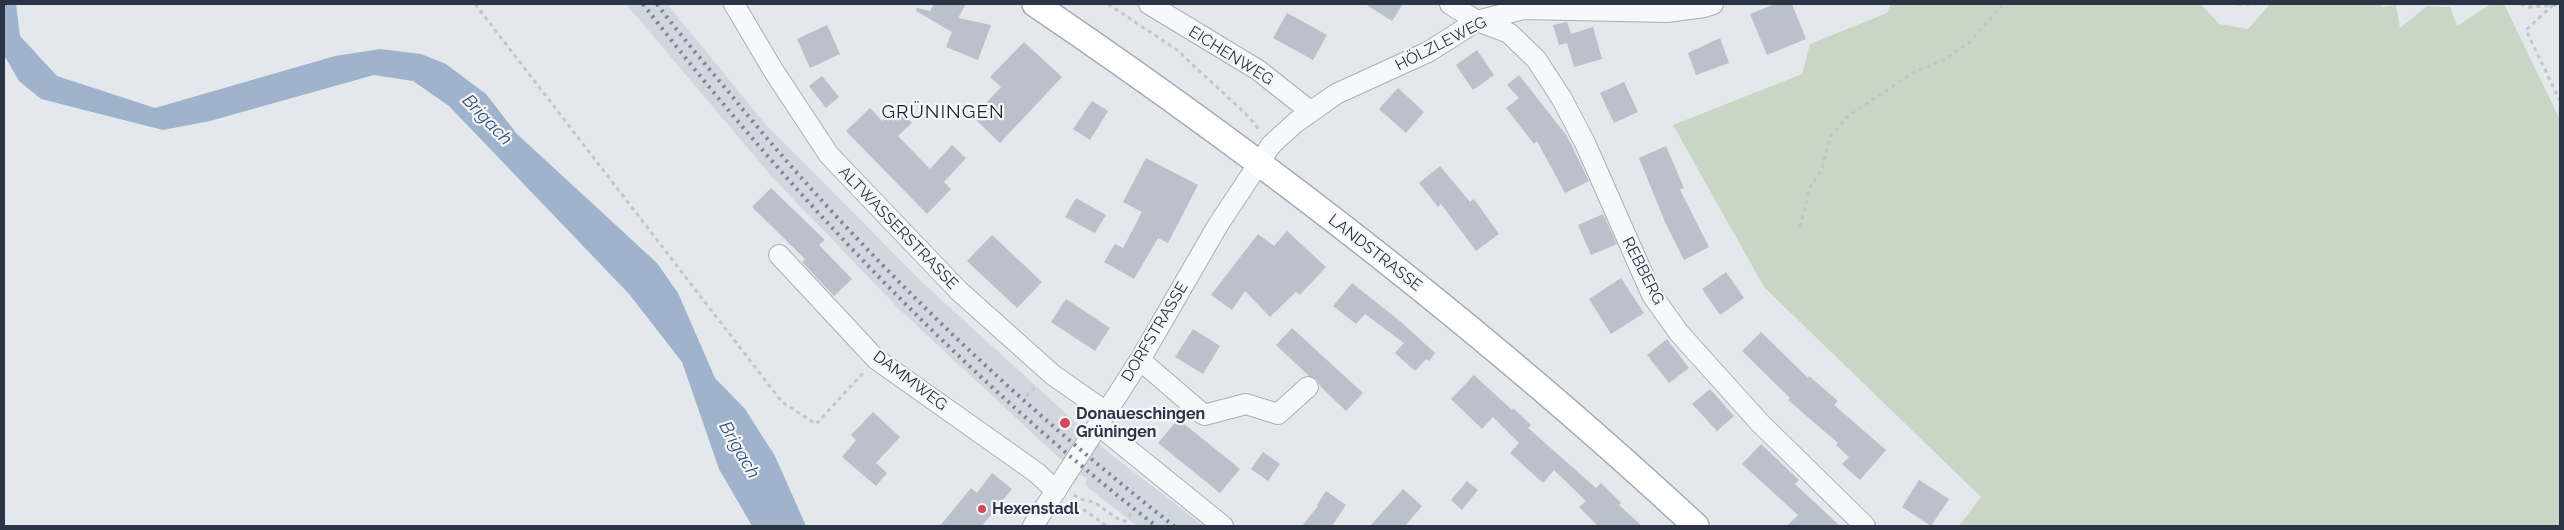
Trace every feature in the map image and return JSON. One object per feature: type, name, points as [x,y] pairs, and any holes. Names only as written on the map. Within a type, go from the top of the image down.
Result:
[{"type":"main road","name":"LANDSTRASSE","points":[[1035,4],[1104,51],[1265,154],[1608,444],[1696,526]]},
{"type":"street","name":"ALTWASSERSTRASSE","points":[[734,4],[773,70],[829,155],[959,291],[1223,526]]},
{"type":"street","name":"EICHENWEG","points":[[1149,4],[1258,70],[1310,111]]},
{"type":"street","name":"REBBERG","points":[[1450,4],[1477,21],[1509,33],[1536,59],[1562,99],[1585,144],[1652,295],[1679,333],[1760,423],[1865,526]]},
{"type":"street","name":"HÖLZLEWEG","points":[[1265,154],[1310,111],[1336,94],[1428,52],[1477,21],[1524,9],[1704,7],[1713,4]]},
{"type":"street","name":"DORFSTRASSE","points":[[1033,526],[1140,360],[1218,225],[1265,154]]},
{"type":"street","name":"DAMMWEG","points":[[779,255],[876,359],[1038,473],[1056,491]]},
{"type":"street","points":[[1140,360],[1204,415],[1246,404],[1278,414],[1308,387]]},
{"type":"path","points":[[475,4],[782,402],[816,424],[876,359]]},
{"type":"path","points":[[1108,4],[1177,50],[1250,117],[1265,154]]},
{"type":"path","points":[[1800,227],[1810,188],[1820,171],[1830,137],[1847,117],[1911,74],[1945,59],[1970,42],[2003,4]]},
{"type":"path","points":[[2238,4],[2256,4]]},
{"type":"path","points":[[2521,4],[2529,7],[2560,5]]},
{"type":"path","points":[[2553,5],[2526,30],[2560,101]]},
{"type":"path","points":[[1026,396],[1031,390]]},
{"type":"path","points":[[1107,526],[1078,506],[1083,500],[1089,500],[1121,521],[1125,521],[1132,513]]},
{"type":"shaded area","points":[[626,4],[667,4],[767,126],[924,284],[1108,452],[1204,526],[1137,526],[1085,485],[1087,479],[1058,457],[900,310],[773,178]]},
{"type":"green space","points":[[1891,4],[2201,4],[2219,24],[2248,29],[2270,4],[2382,4],[2381,7],[2396,5],[2400,28],[2427,6],[2450,7],[2457,26],[2491,4],[2504,4],[2560,120],[2560,526],[1959,526],[1981,497],[1764,287],[1673,125],[1802,74],[1810,44],[1887,13]]},
{"type":"water","name":"Brigach","points":[[4,4],[16,4],[20,36],[57,76],[155,108],[335,56],[380,49],[421,54],[446,64],[486,94],[517,134],[657,263],[678,293],[715,378],[745,409],[775,456],[806,526],[752,526],[719,469],[682,362],[629,294],[449,106],[413,81],[374,75],[210,121],[163,130],[41,99],[19,81],[4,55]]},
{"type":"building","points":[[934,4],[966,4],[958,18],[991,25],[978,60],[946,47],[952,32],[916,11],[917,8],[930,11]]},
{"type":"building","points":[[1365,4],[1403,4],[1392,21]]},
{"type":"building","points":[[1775,4],[1792,4],[1806,39],[1767,55],[1750,14]]},
{"type":"building","points":[[1287,13],[1327,35],[1313,60],[1273,38]]},
{"type":"building","points":[[1567,22],[1571,34],[1593,27],[1602,59],[1574,67],[1567,43],[1559,45],[1553,25]]},
{"type":"building","points":[[827,25],[840,54],[810,68],[797,39]]},
{"type":"building","points":[[1720,38],[1729,63],[1696,75],[1688,53]]},
{"type":"building","points":[[1024,42],[1062,77],[1000,143],[973,117],[1001,87],[990,77]]},
{"type":"building","points":[[1477,50],[1494,75],[1473,90],[1456,65]]},
{"type":"building","points":[[1519,75],[1567,136],[1589,181],[1565,193],[1537,141],[1534,144],[1506,108],[1519,98],[1507,85]]},
{"type":"building","points":[[822,76],[839,97],[826,108],[809,86]]},
{"type":"building","points":[[1624,82],[1638,112],[1614,123],[1600,93]]},
{"type":"building","points":[[1398,88],[1424,112],[1406,133],[1379,109]]},
{"type":"building","points":[[1092,101],[1108,111],[1090,140],[1073,129]]},
{"type":"building","points":[[897,107],[912,123],[898,136],[930,169],[952,145],[966,158],[944,182],[951,189],[927,214],[846,131],[870,108],[882,121]]},
{"type":"building","points":[[1666,146],[1684,188],[1680,190],[1709,247],[1684,260],[1665,222],[1639,158]]},
{"type":"building","points":[[1146,158],[1198,185],[1168,243],[1158,238],[1134,279],[1104,262],[1115,244],[1123,248],[1142,212],[1123,202]]},
{"type":"building","points":[[1440,166],[1470,202],[1474,199],[1499,234],[1476,251],[1441,204],[1438,207],[1419,183]]},
{"type":"building","points":[[771,188],[825,240],[819,245],[852,279],[834,296],[802,262],[805,259],[752,207]]},
{"type":"building","points":[[1076,198],[1106,215],[1095,233],[1065,217]]},
{"type":"building","points":[[1603,214],[1617,244],[1591,255],[1578,225]]},
{"type":"building","points":[[1287,231],[1326,267],[1300,295],[1296,292],[1270,317],[1245,291],[1232,310],[1211,295],[1258,234],[1274,246]]},
{"type":"building","points":[[992,235],[1042,282],[1017,308],[967,261]]},
{"type":"building","points":[[1726,272],[1744,298],[1720,315],[1702,289]]},
{"type":"building","points":[[1621,278],[1644,313],[1611,334],[1589,299]]},
{"type":"building","points":[[1352,283],[1401,322],[1435,353],[1429,361],[1426,359],[1415,371],[1395,353],[1404,343],[1365,314],[1356,324],[1333,306]]},
{"type":"building","points":[[1066,299],[1110,328],[1095,351],[1051,322]]},
{"type":"building","points":[[1292,328],[1363,393],[1346,411],[1321,387],[1316,379],[1309,376],[1276,345]]},
{"type":"building","points":[[1193,329],[1220,346],[1203,374],[1175,357]]},
{"type":"building","points":[[1761,332],[1808,378],[1809,376],[1838,401],[1834,405],[1886,450],[1860,480],[1842,464],[1849,457],[1836,445],[1838,443],[1788,400],[1790,398],[1742,351]]},
{"type":"building","points":[[1667,339],[1689,368],[1669,383],[1647,355]]},
{"type":"building","points":[[1474,375],[1512,410],[1513,408],[1531,425],[1528,428],[1596,488],[1601,483],[1621,503],[1619,505],[1642,526],[1598,526],[1579,507],[1586,501],[1554,470],[1543,483],[1510,453],[1519,443],[1493,417],[1482,429],[1451,399]]},
{"type":"building","points":[[1710,389],[1734,416],[1717,431],[1692,404]]},
{"type":"building","points":[[873,412],[900,437],[876,463],[887,473],[876,486],[842,457],[856,440],[851,435]]},
{"type":"building","points":[[1178,419],[1240,469],[1220,493],[1158,443]]},
{"type":"building","points":[[1761,444],[1799,480],[1795,484],[1840,526],[1787,526],[1798,515],[1742,464]]},
{"type":"building","points":[[1263,452],[1280,464],[1268,481],[1251,469]]},
{"type":"building","points":[[992,473],[1012,489],[982,526],[940,526],[971,488],[977,493]]},
{"type":"building","points":[[1919,480],[1949,499],[1931,526],[1902,507]]},
{"type":"building","points":[[1467,481],[1478,490],[1462,510],[1451,500]]},
{"type":"building","points":[[1403,489],[1422,506],[1405,526],[1370,526]]},
{"type":"building","points":[[1326,491],[1346,505],[1332,526],[1302,526],[1318,506]]},
{"type":"railway","points":[[643,4],[759,146],[883,281],[948,346],[1015,408],[1156,526]]},
{"type":"railway","points":[[657,4],[693,50],[832,212],[940,323],[1055,428],[1174,526]]},
{"type":"place","name":"Donaueschingen Grüningen","points":[[1065,423]]},
{"type":"place","name":"Hexenstadl","points":[[982,509]]},
{"type":"district","name":"GRÜNINGEN","points":[[943,112]]}]
